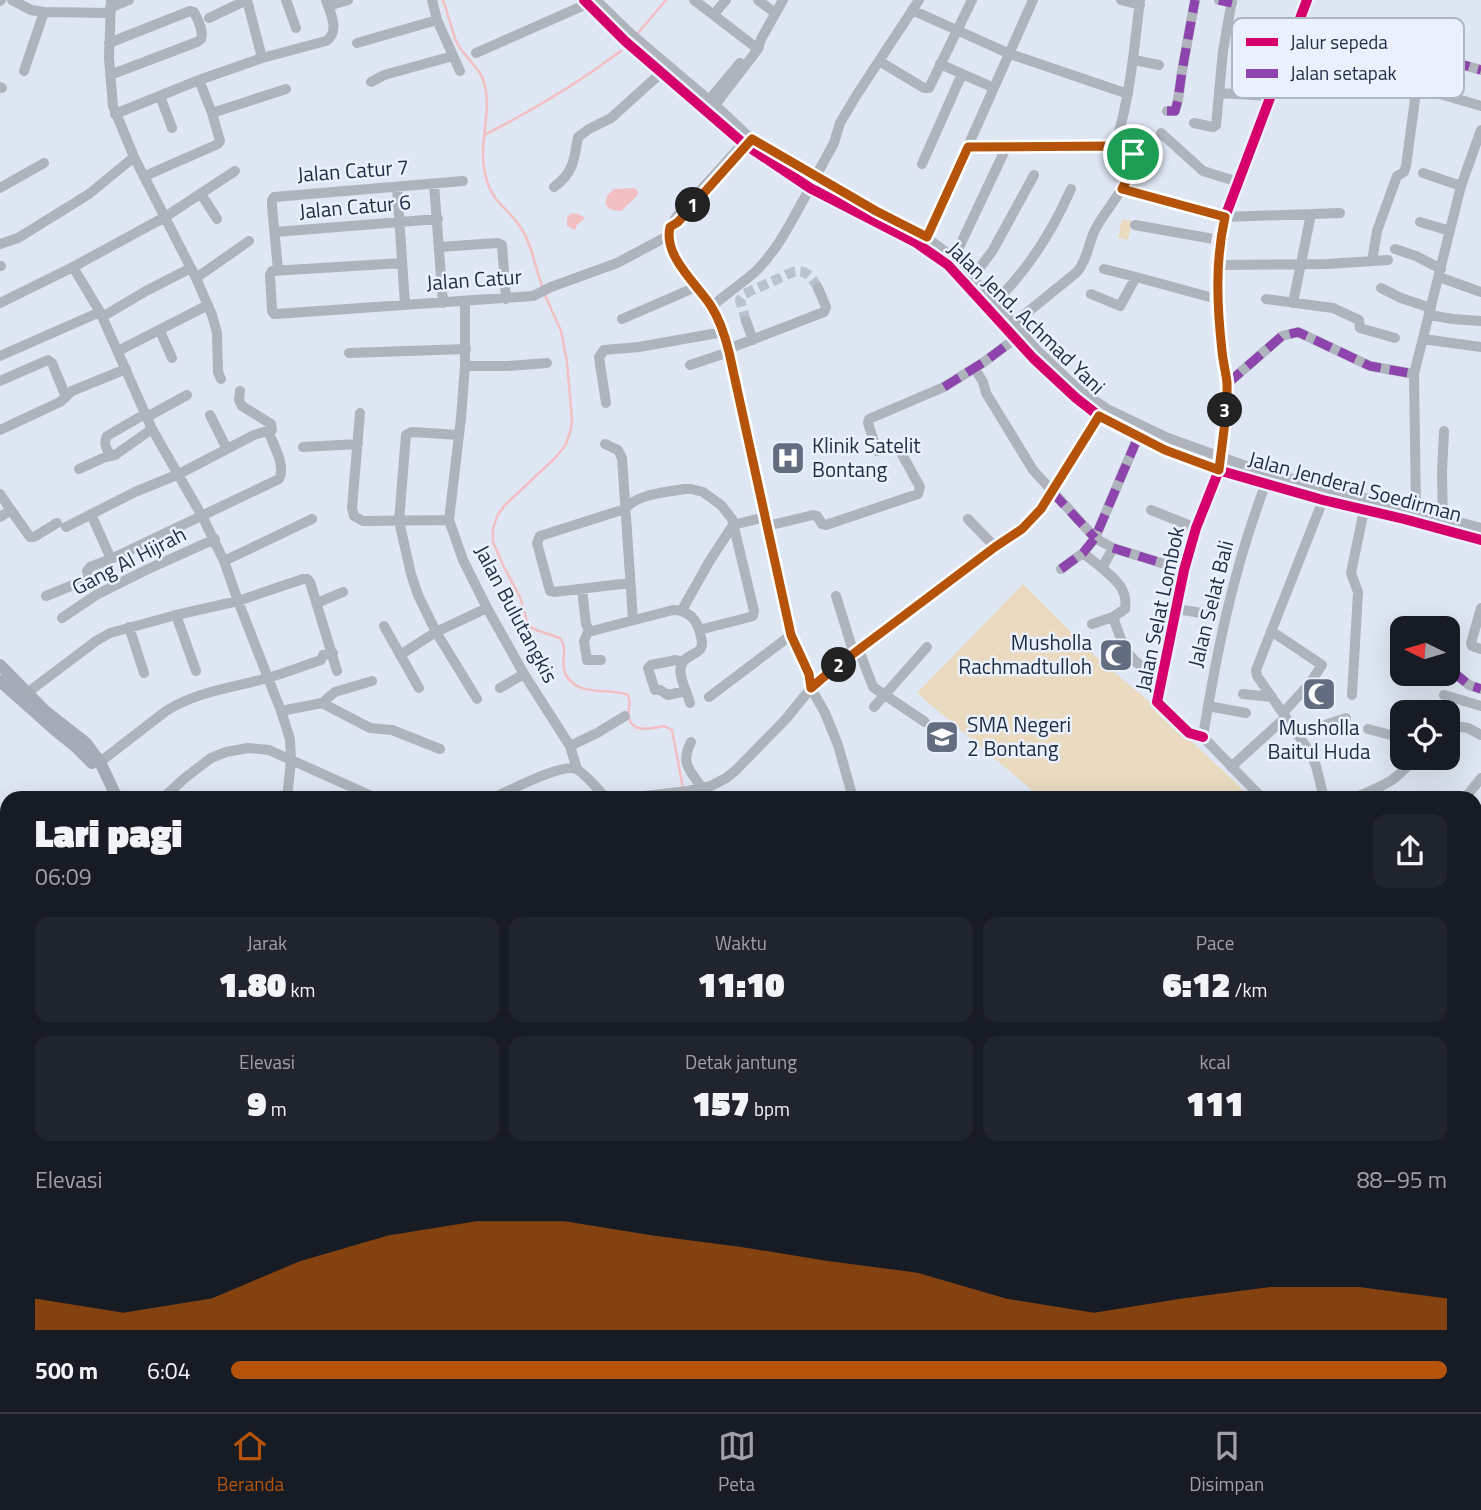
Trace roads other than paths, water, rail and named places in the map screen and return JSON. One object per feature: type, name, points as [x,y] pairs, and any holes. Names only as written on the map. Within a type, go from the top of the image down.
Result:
[{"type":"main road","points":[[0,666],[46,711],[86,743],[100,762],[114,791]]},
{"type":"main road","points":[[0,681],[87,757],[105,791]]},
{"type":"street","points":[[12,0],[44,12],[110,7],[129,0]]},
{"type":"street","points":[[209,18],[247,0],[262,58]]},
{"type":"street","points":[[286,0],[296,28]]},
{"type":"street","points":[[115,114],[262,58],[326,41],[334,31],[330,3],[348,0]]},
{"type":"street","points":[[432,0],[437,20],[460,71]]},
{"type":"street","points":[[694,0],[758,45]]},
{"type":"street","points":[[714,14],[726,0]]},
{"type":"street","points":[[758,0],[775,13]]},
{"type":"street","points":[[712,103],[758,45],[783,0]]},
{"type":"street","points":[[816,176],[834,143],[840,123],[919,0]]},
{"type":"street","points":[[879,61],[926,89],[930,87],[972,0]]},
{"type":"street","points":[[927,237],[1033,0]]},
{"type":"street","points":[[1115,146],[1124,117],[1134,60],[1140,2],[1121,0]]},
{"type":"street","points":[[1167,111],[1175,111],[1178,100],[1195,0]]},
{"type":"street","points":[[1194,124],[1215,127],[1223,51],[1232,2],[1219,0]]},
{"type":"street","name":"Jalan Selat Lombok","points":[[1299,18],[1304,1]]},
{"type":"street","points":[[476,53],[596,2]]},
{"type":"street","name":"Jalan Jend. Achmad Yani","points":[[596,2],[662,73],[810,188],[915,242],[970,281],[1079,390],[1107,409],[1168,438],[1220,458]]},
{"type":"street","name":"Jalan Jend. Achmad Yani","points":[[596,2],[634,42],[712,103],[748,141],[927,237],[954,258],[1032,358],[1099,416],[1165,450],[1219,470]]},
{"type":"street","points":[[110,7],[110,75],[115,114],[208,305],[217,333],[218,372],[221,379]]},
{"type":"street","points":[[912,10],[1010,54],[1128,94]]},
{"type":"street","points":[[109,43],[190,11],[194,12],[203,34],[197,42],[110,75]]},
{"type":"street","points":[[24,71],[44,12]]},
{"type":"street","points":[[357,43],[437,20]]},
{"type":"street","points":[[371,82],[384,75],[453,56]]},
{"type":"street","points":[[1134,60],[1159,65]]},
{"type":"street","points":[[940,64],[994,88]]},
{"type":"street","points":[[1464,65],[1481,70]]},
{"type":"street","points":[[554,187],[563,180],[575,162],[578,137],[611,118],[662,73]]},
{"type":"street","points":[[922,164],[962,74]]},
{"type":"street","points":[[145,176],[220,141],[199,80]]},
{"type":"street","points":[[212,113],[286,89]]},
{"type":"street","points":[[1219,93],[1232,94]]},
{"type":"street","points":[[160,96],[172,128]]},
{"type":"street","name":"Jalan Selat Lombok","points":[[1203,737],[1189,733],[1157,702],[1184,570],[1196,528],[1219,470],[1227,384],[1217,299],[1219,240],[1225,217],[1271,98]]},
{"type":"street","points":[[1372,261],[1378,226],[1397,176],[1404,172],[1406,166],[1415,98]]},
{"type":"street","points":[[1454,98],[1481,106]]},
{"type":"street","points":[[1416,512],[1414,374],[1461,186],[1481,130]]},
{"type":"street","points":[[1161,133],[1203,171],[1238,182]]},
{"type":"street","name":"Jalan Catur","points":[[275,271],[270,275],[272,311],[276,314],[525,298],[617,263],[669,231],[748,141]]},
{"type":"street","points":[[968,147],[1115,146],[1132,152],[1130,172],[1094,232],[1084,265],[1013,324]]},
{"type":"street","points":[[954,258],[1006,148]]},
{"type":"street","points":[[0,244],[18,238],[89,194],[134,157]]},
{"type":"street","points":[[0,188],[44,163]]},
{"type":"street","points":[[0,303],[165,217],[235,171]]},
{"type":"street","points":[[1423,173],[1461,186]]},
{"type":"street","points":[[970,281],[993,250],[1034,175]]},
{"type":"street","name":"Jalan Catur 7","points":[[275,232],[272,203],[274,197],[463,181]]},
{"type":"street","points":[[434,184],[443,303]]},
{"type":"street","points":[[397,187],[405,304]]},
{"type":"street","points":[[711,307],[755,272],[779,242],[810,188]]},
{"type":"street","points":[[994,303],[1025,269],[1051,230],[1071,189]]},
{"type":"street","points":[[1122,189],[1225,217],[1340,213]]},
{"type":"street","points":[[201,194],[217,219]]},
{"type":"street","points":[[1293,303],[1311,214]]},
{"type":"street","name":"Jalan Catur 6","points":[[275,232],[438,219]]},
{"type":"street","points":[[1420,222],[1450,231]]},
{"type":"street","points":[[1135,225],[1219,240]]},
{"type":"street","points":[[669,231],[671,250],[711,307],[723,332],[791,635],[809,674],[811,688],[825,713],[838,746],[851,791]]},
{"type":"street","points":[[275,232],[275,271],[402,263]]},
{"type":"street","points":[[196,278],[249,241]]},
{"type":"street","points":[[439,247],[502,244],[506,299]]},
{"type":"street","points":[[1395,249],[1416,256],[1440,273],[1481,292]]},
{"type":"street","points":[[1217,265],[1327,264],[1388,260]]},
{"type":"street","points":[[73,267],[101,314],[152,429],[215,539],[290,739],[288,791]]},
{"type":"street","points":[[0,356],[101,314],[191,268]]},
{"type":"street","points":[[1104,269],[1217,299]]},
{"type":"street","points":[[1091,294],[1120,306],[1136,277]]},
{"type":"street","points":[[622,319],[696,287]]},
{"type":"street","points":[[690,365],[824,312],[826,307],[818,288]]},
{"type":"street","points":[[1381,288],[1453,319],[1481,321]]},
{"type":"street","points":[[1266,299],[1339,310],[1359,320],[1360,328],[1395,338]]},
{"type":"street","name":"Jalan Bulutangkis","points":[[465,302],[465,366],[449,520],[463,560],[486,608],[570,747],[577,769]]},
{"type":"street","points":[[118,351],[208,305]]},
{"type":"street","points":[[746,321],[752,340]]},
{"type":"street","points":[[160,331],[172,358]]},
{"type":"street","points":[[606,403],[599,357],[604,350],[639,347],[723,332]]},
{"type":"street","points":[[1227,384],[1282,336],[1294,332],[1370,366],[1414,374]]},
{"type":"street","points":[[732,522],[813,515],[826,525],[918,494],[920,487],[898,447],[877,451],[868,421],[942,388],[975,369],[1015,339]]},
{"type":"street","points":[[1423,340],[1481,347]]},
{"type":"street","points":[[349,353],[466,349]]},
{"type":"street","points":[[0,381],[48,360],[52,363],[66,397]]},
{"type":"street","points":[[465,366],[547,363]]},
{"type":"street","points":[[0,430],[60,402],[72,391],[126,369]]},
{"type":"street","points":[[975,369],[986,393],[1029,465],[1095,538],[1113,548],[1184,570]]},
{"type":"street","points":[[240,391],[240,403],[271,424],[272,430],[269,433]]},
{"type":"street","points":[[112,456],[106,450],[107,436],[187,395]]},
{"type":"street","points":[[360,413],[352,508],[354,516],[363,521],[449,520]]},
{"type":"street","points":[[210,415],[226,449]]},
{"type":"street","points":[[697,791],[726,778],[736,770],[786,719],[811,688],[1022,529],[1041,509],[1099,416]]},
{"type":"street","points":[[79,469],[118,453],[152,429]]},
{"type":"street","points":[[1443,519],[1444,431]]},
{"type":"street","points":[[459,435],[412,432],[406,435],[398,521],[411,574],[436,632],[477,699]]},
{"type":"street","points":[[0,494],[30,537],[34,537],[179,474],[254,435],[269,433]]},
{"type":"street","points":[[46,596],[89,579],[88,569],[279,479],[282,469],[279,450],[269,433]]},
{"type":"street","points":[[1061,569],[1083,553],[1095,538],[1138,437]]},
{"type":"street","points":[[303,447],[358,444]]},
{"type":"street","points":[[605,444],[622,455],[632,620]]},
{"type":"street","name":"Jalan Jenderal Soedirman","points":[[1220,458],[1279,476],[1481,528]]},
{"type":"street","name":"Jalan Jenderal Soedirman","points":[[1219,470],[1323,500],[1481,540]]},
{"type":"street","name":"Jalan Selat Bali","points":[[1203,737],[1225,613],[1253,517],[1266,483]]},
{"type":"street","points":[[630,583],[554,592],[548,590],[538,538],[625,509],[638,499],[691,489],[703,492],[716,501],[732,522],[754,613],[750,617],[699,629]]},
{"type":"street","points":[[1322,791],[1313,758],[1257,676],[1256,670],[1323,500]]},
{"type":"street","points":[[0,517],[11,510]]},
{"type":"street","points":[[1151,510],[1196,528]]},
{"type":"street","points":[[1352,695],[1359,592],[1351,573],[1364,510]]},
{"type":"street","points":[[91,514],[111,559]]},
{"type":"street","points":[[224,561],[312,519]]},
{"type":"street","points":[[968,519],[995,547]]},
{"type":"street","points":[[682,610],[732,522]]},
{"type":"street","name":"Gang Al Hijrah","points":[[62,618],[96,595],[215,539]]},
{"type":"street","points":[[1102,568],[1113,548]]},
{"type":"street","points":[[1083,553],[1119,583],[1125,593],[1125,609],[1114,617],[1092,624]]},
{"type":"street","points":[[27,693],[110,633],[238,601],[307,579],[337,671]]},
{"type":"street","points":[[582,589],[586,624],[589,629],[595,631],[673,610],[682,610],[692,616],[702,641],[701,647],[682,663],[681,672],[690,703]]},
{"type":"street","points":[[317,603],[343,592]]},
{"type":"street","points":[[836,596],[871,685],[925,722]]},
{"type":"street","points":[[400,655],[436,632],[486,608]]},
{"type":"street","points":[[1481,608],[1471,643],[1481,649]]},
{"type":"street","points":[[1177,609],[1213,615]]},
{"type":"street","points":[[176,615],[197,671]]},
{"type":"street","points":[[1114,617],[1122,644],[1129,656],[1146,671],[1161,679]]},
{"type":"street","points":[[384,626],[419,688]]},
{"type":"street","points":[[129,627],[144,673]]},
{"type":"street","points":[[589,629],[584,641],[587,660],[601,660]]},
{"type":"street","points":[[1231,767],[1285,715],[1322,665],[1271,631]]},
{"type":"street","points":[[709,697],[791,635]]},
{"type":"street","points":[[874,707],[927,647]]},
{"type":"street","points":[[100,762],[177,704],[192,697],[268,678],[321,660],[323,656],[333,653]]},
{"type":"street","points":[[682,663],[676,660],[651,664],[648,668],[655,690],[668,695],[686,691]]},
{"type":"street","points":[[500,688],[524,674]]},
{"type":"street","points":[[1460,678],[1469,685],[1481,689]]},
{"type":"street","points":[[281,711],[322,703],[335,692],[372,681]]},
{"type":"street","points":[[1243,694],[1272,697]]},
{"type":"street","points":[[1444,695],[1481,706]]},
{"type":"street","points":[[322,703],[370,728],[392,730],[440,749]]},
{"type":"street","points":[[1208,706],[1246,713]]},
{"type":"street","points":[[570,747],[625,716]]},
{"type":"street","points":[[1298,734],[1346,718]]},
{"type":"street","points":[[1460,727],[1468,728],[1481,736]]},
{"type":"street","points":[[1368,729],[1390,735]]},
{"type":"street","points":[[1203,737],[1255,791]]},
{"type":"street","points":[[691,742],[685,754],[694,791]]},
{"type":"street","points":[[171,791],[211,758],[226,752],[261,748],[270,750],[349,791]]},
{"type":"street","points":[[508,791],[562,769],[581,771],[600,791]]},
{"type":"street","points":[[1370,791],[1392,781],[1405,770]]},
{"type":"waterway","points":[[443,0],[456,41],[480,74],[485,86],[487,110],[483,156],[487,181],[497,201],[525,235],[543,288]]},
{"type":"waterway","points":[[638,33],[666,0]]},
{"type":"waterway","points":[[484,135],[554,96],[621,51]]},
{"type":"waterway","points":[[545,295],[561,331],[567,362],[572,420],[570,433],[565,446],[555,458],[505,505],[497,516],[493,542],[520,597],[527,621],[532,628],[560,638],[563,642],[563,666],[572,682],[586,689],[628,695],[629,718],[638,728],[664,726],[672,730],[683,788]]},
{"type":"tunnel","points":[[746,321],[740,300],[744,294],[798,271],[808,275],[818,288]]},
{"type":"place","name":"Klinik Satelit Bontang","points":[[788,458]]},
{"type":"place","name":"Musholla Rachmadtulloh","points":[[1116,655]]},
{"type":"place","name":"Musholla Baitul Huda","points":[[1319,694]]},
{"type":"place","name":"SMA Negeri 2 Bontang","points":[[942,737]]}]
